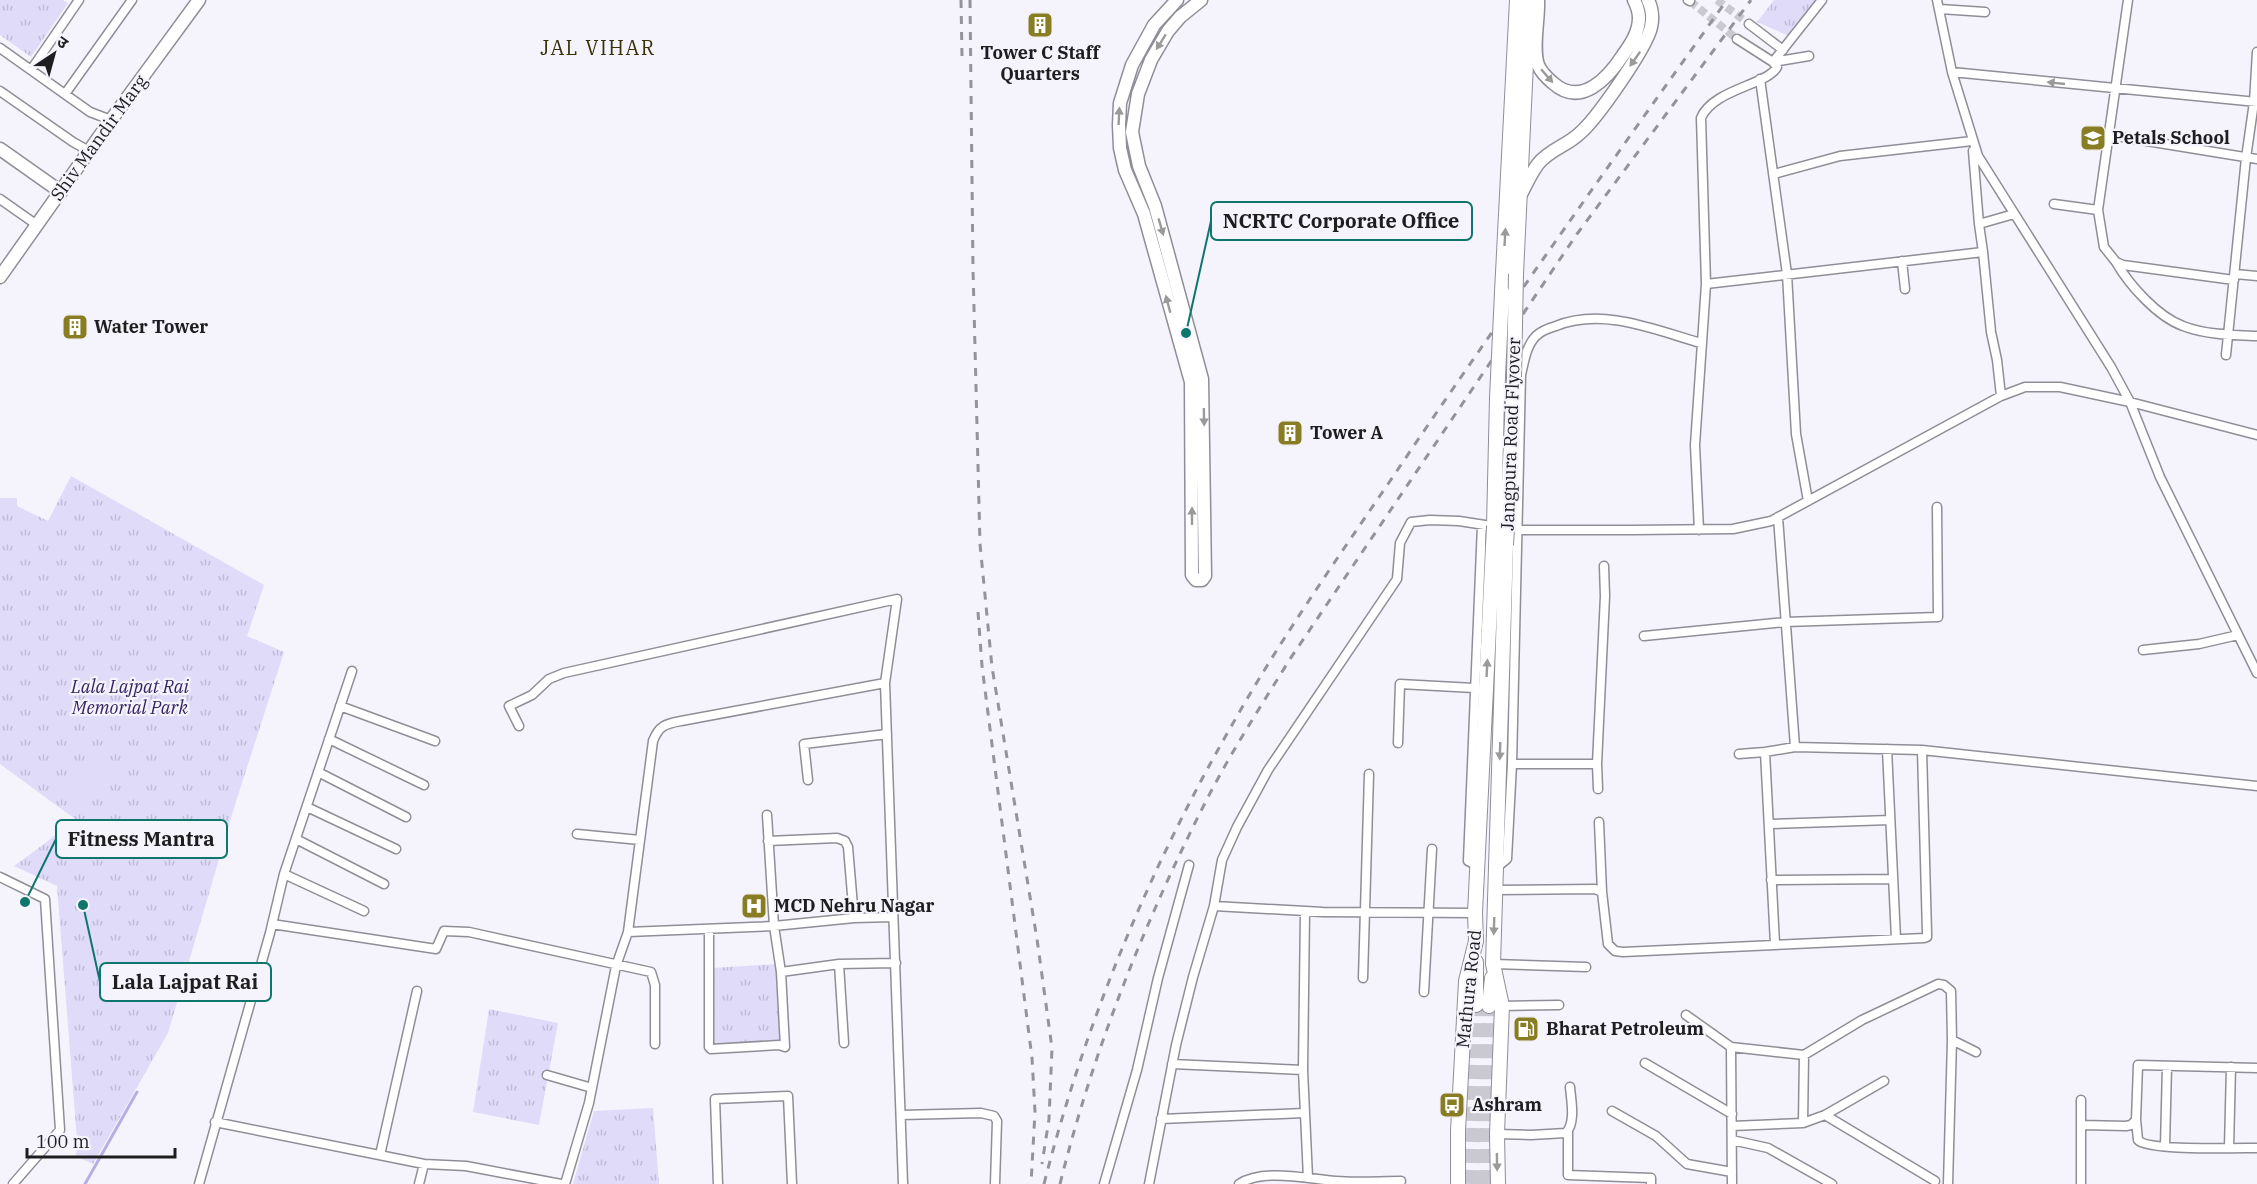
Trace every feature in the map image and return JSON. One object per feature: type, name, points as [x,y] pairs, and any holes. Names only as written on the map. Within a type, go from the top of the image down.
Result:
[{"type":"main road","name":"Shiv Mandir Marg","points":[[0,277],[199,0]]},
{"type":"main road","points":[[1177,0],[1154,25],[1132,65],[1120,104],[1119,125],[1120,148],[1125,170],[1144,214],[1191,382],[1192,575],[1196,580],[1202,580],[1205,576],[1202,379],[1155,207],[1139,166],[1132,132],[1138,94],[1151,60],[1174,24],[1201,0]]},
{"type":"main road","name":"Jangpura Road Flyover","points":[[1478,859],[1494,525],[1497,387],[1517,0]]},
{"type":"main road","name":"Jangpura Road Flyover","points":[[1496,861],[1519,200],[1529,0]]},
{"type":"main road","points":[[1538,0],[1536,53],[1538,66],[1558,88],[1573,91],[1586,91],[1599,85],[1610,74],[1633,41],[1643,3]]},
{"type":"main road","points":[[1519,200],[1538,164],[1549,153],[1580,134],[1642,49],[1652,27],[1643,3]]},
{"type":"main road","points":[[0,149],[61,192]]},
{"type":"main road","name":"Mathura Road","points":[[1458,1184],[1458,1131],[1466,981],[1476,941],[1478,859]]},
{"type":"main road","name":"Mathura Road","points":[[1496,861],[1493,964],[1489,1006],[1498,1184]]},
{"type":"main road","points":[[1476,941],[1489,1006]]},
{"type":"street","points":[[32,70],[77,0]]},
{"type":"street","points":[[65,94],[132,0]]},
{"type":"street","points":[[1773,62],[1822,0]]},
{"type":"street","points":[[1959,0],[1959,10]]},
{"type":"street","points":[[2128,0],[2098,210],[2104,247],[2136,290],[2174,322],[2194,329],[2229,335],[2257,336]]},
{"type":"street","points":[[1985,12],[1959,10],[1939,4],[1952,72],[1978,156],[2099,345],[2130,402],[2160,477],[2257,673]]},
{"type":"street","points":[[1749,24],[1783,50]]},
{"type":"street","points":[[1699,530],[1695,466],[1706,284],[1701,118],[1708,107],[1736,89],[1776,70],[1773,62],[1737,39]]},
{"type":"street","points":[[0,48],[90,112],[111,120]]},
{"type":"street","points":[[2226,355],[2246,158],[2256,102],[2257,52]]},
{"type":"street","points":[[1773,62],[1809,56]]},
{"type":"street","points":[[1952,72],[2256,102]]},
{"type":"street","points":[[1760,79],[1787,274],[1796,434],[1808,501]]},
{"type":"street","points":[[0,91],[72,142],[89,151]]},
{"type":"street","points":[[2110,135],[2257,159]]},
{"type":"street","points":[[1774,174],[1840,156],[1972,141]]},
{"type":"street","points":[[1972,141],[1991,332],[2001,396]]},
{"type":"street","points":[[0,199],[37,225]]},
{"type":"street","points":[[2054,204],[2098,210]]},
{"type":"street","points":[[1979,224],[2014,214]]},
{"type":"street","points":[[1706,284],[1983,252]]},
{"type":"street","points":[[1902,261],[1905,289]]},
{"type":"street","points":[[2116,262],[2234,277],[2257,276]]},
{"type":"street","points":[[1496,861],[1507,859],[1512,764],[1521,375],[1528,348],[1536,336],[1545,330],[1567,321],[1598,318],[1633,324],[1701,343]]},
{"type":"street","points":[[1149,1184],[1172,1064],[1192,977],[1214,906],[1222,860],[1268,770],[1397,579],[1400,543],[1411,522],[1439,520],[1517,530],[1699,530],[1733,529],[1771,521],[2001,396],[2025,387],[2060,387],[2130,402],[2257,435]]},
{"type":"street","points":[[1644,636],[1785,622],[1938,617],[1937,507]]},
{"type":"street","points":[[1778,517],[1795,747]]},
{"type":"street","points":[[1478,859],[1468,861],[1482,525]]},
{"type":"street","points":[[1598,789],[1597,764],[1605,596],[1604,566]]},
{"type":"street","points":[[519,726],[509,706],[532,695],[549,679],[564,673],[897,599],[885,683],[903,1184]]},
{"type":"street","points":[[2143,650],[2199,644],[2238,635]]},
{"type":"street","points":[[199,1184],[284,874],[352,670]]},
{"type":"street","points":[[565,1184],[592,1088],[616,966],[628,932],[653,741],[657,731],[666,724],[885,683]]},
{"type":"street","points":[[1398,743],[1400,684],[1474,688]]},
{"type":"street","points":[[340,706],[435,741]]},
{"type":"street","points":[[808,780],[804,744],[887,734]]},
{"type":"street","points":[[329,739],[424,784]]},
{"type":"street","points":[[1739,754],[1795,747],[1922,750],[2257,786]]},
{"type":"street","points":[[1887,748],[1896,939]]},
{"type":"street","points":[[1599,822],[1602,892],[1608,944],[1615,951],[1927,937],[1922,750]]},
{"type":"street","points":[[1765,752],[1774,944]]},
{"type":"street","points":[[1512,764],[1597,764]]},
{"type":"street","points":[[318,772],[406,817]]},
{"type":"street","points":[[1363,978],[1369,774]]},
{"type":"street","points":[[307,807],[396,849]]},
{"type":"street","points":[[709,929],[709,1047],[711,1049],[785,1047],[781,972],[774,926],[767,815]]},
{"type":"street","points":[[1769,824],[1890,820]]},
{"type":"street","points":[[577,834],[640,840]]},
{"type":"street","points":[[768,841],[837,838],[845,841],[848,847],[855,918]]},
{"type":"street","points":[[296,839],[384,884]]},
{"type":"street","points":[[1424,992],[1432,849]]},
{"type":"street","points":[[1104,1184],[1137,1070],[1158,978],[1189,865]]},
{"type":"street","points":[[284,874],[364,911]]},
{"type":"street","points":[[0,877],[45,899],[60,1130],[14,1184]]},
{"type":"street","points":[[1771,880],[1893,879]]},
{"type":"street","points":[[1496,890],[1595,889],[1602,892]]},
{"type":"street","points":[[1214,906],[1305,911],[1475,913]]},
{"type":"street","points":[[1305,911],[1303,1070],[1308,1178]]},
{"type":"street","points":[[628,932],[774,926],[855,918],[893,917]]},
{"type":"street","points":[[272,924],[436,949],[444,932],[469,932],[616,966],[645,969],[651,972],[655,985],[655,1044]]},
{"type":"street","points":[[781,972],[839,964],[896,963]]},
{"type":"street","points":[[839,964],[844,1043]]},
{"type":"street","points":[[1493,964],[1586,967]]},
{"type":"street","points":[[1686,1015],[1731,1047],[1804,1055],[1862,1020],[1938,984],[1944,985],[1950,991],[1952,1040],[1948,1184]]},
{"type":"street","points":[[380,1155],[417,991]]},
{"type":"street","points":[[1489,1006],[1559,1005]]},
{"type":"street","points":[[1952,1040],[1976,1052]]},
{"type":"street","points":[[1731,1047],[1732,1184]]},
{"type":"street","points":[[1803,1123],[1804,1055]]},
{"type":"street","points":[[1645,1063],[1655,1071],[1732,1114]]},
{"type":"street","points":[[1172,1064],[1303,1070]]},
{"type":"street","points":[[2257,1068],[2138,1065],[2136,1120],[2138,1140],[2141,1144],[2257,1148]]},
{"type":"street","points":[[2165,1146],[2167,1066]]},
{"type":"street","points":[[2229,1148],[2231,1067]]},
{"type":"street","points":[[548,1076],[592,1088]]},
{"type":"street","points":[[1732,1126],[1803,1123],[1825,1115],[1884,1081]]},
{"type":"street","points":[[1570,1087],[1572,1119],[1568,1132],[1568,1175],[1651,1178],[1651,1184]]},
{"type":"street","points":[[718,1184],[715,1099],[788,1096],[792,1184]]},
{"type":"street","points":[[2081,1100],[2081,1184]]},
{"type":"street","points":[[1612,1111],[1656,1136],[1687,1164],[1732,1172]]},
{"type":"street","points":[[901,1115],[981,1113],[994,1116],[997,1121],[995,1184]]},
{"type":"street","points":[[1161,1119],[1305,1113]]},
{"type":"street","points":[[1825,1115],[1935,1180]]},
{"type":"street","points":[[2081,1125],[2131,1125],[2136,1120]]},
{"type":"street","points":[[215,1122],[424,1164],[466,1166],[561,1184]]},
{"type":"street","points":[[1497,1134],[1541,1135],[1568,1132]]},
{"type":"street","points":[[1732,1140],[1767,1148],[1832,1184]]},
{"type":"street","points":[[419,1184],[424,1164]]},
{"type":"street","points":[[1239,1184],[1260,1176],[1308,1178],[1338,1183],[1401,1181]]},
{"type":"green space","points":[[0,0],[63,0],[68,3],[31,57],[0,35]]},
{"type":"green space","points":[[1774,0],[1818,0],[1789,36],[1757,22]]},
{"type":"green space","name":"Lala Lajpat Rai Memorial Park","points":[[71,476],[264,585],[247,636],[284,652],[234,808],[168,1033],[93,1164],[76,1156],[77,1140],[57,886],[14,866],[75,819],[0,764],[0,498],[17,498],[17,506],[48,521]]},
{"type":"green space","points":[[93,754],[109,774],[81,801],[59,786],[74,768]]},
{"type":"green space","points":[[777,964],[785,1043],[713,1048],[713,968]]},
{"type":"green space","points":[[489,1009],[558,1023],[539,1125],[473,1112]]},
{"type":"green space","points":[[653,1108],[659,1184],[573,1184],[594,1111]]},
{"type":"waterway","points":[[85,1184],[137,1092]]},
{"type":"tunnel","points":[[1717,0],[1749,24]]},
{"type":"tunnel","points":[[1690,1],[1737,39]]},
{"type":"tunnel","points":[[1472,1184],[1476,1005]]},
{"type":"tunnel","points":[[1486,1184],[1489,1006]]},
{"type":"railway","points":[[961,0],[962,57]]},
{"type":"railway","points":[[970,0],[973,269],[980,544],[992,667],[1037,939],[1052,1048],[1049,1119],[1042,1164]]},
{"type":"railway","points":[[1044,1184],[1079,1065],[1122,948],[1173,835],[1232,725],[1297,619],[1413,447],[1727,0]]},
{"type":"railway","points":[[1060,1184],[1088,1085],[1122,988],[1183,847],[1236,747],[1290,659],[1577,234],[1751,0]]},
{"type":"railway","points":[[978,612],[982,666],[1032,1058],[1035,1112],[1031,1184]]},
{"type":"place","name":"Tower C Staff Quarters","points":[[1040,25]]},
{"type":"place","name":"Petals School","points":[[2093,138]]},
{"type":"place","name":"Water Tower","points":[[75,327]]},
{"type":"place","name":"NCRTC Corporate Office","points":[[1186,333]]},
{"type":"place","name":"Tower A","points":[[1290,433]]},
{"type":"place","name":"Fitness Mantra","points":[[25,902]]},
{"type":"place","name":"Lala Lajpat Rai","points":[[83,905]]},
{"type":"place","name":"MCD Nehru Nagar","points":[[754,906]]},
{"type":"place","name":"Bharat Petroleum","points":[[1526,1029]]},
{"type":"place","name":"Ashram","points":[[1452,1105]]},
{"type":"district","name":"JAL VIHAR","points":[[598,48]]}]
